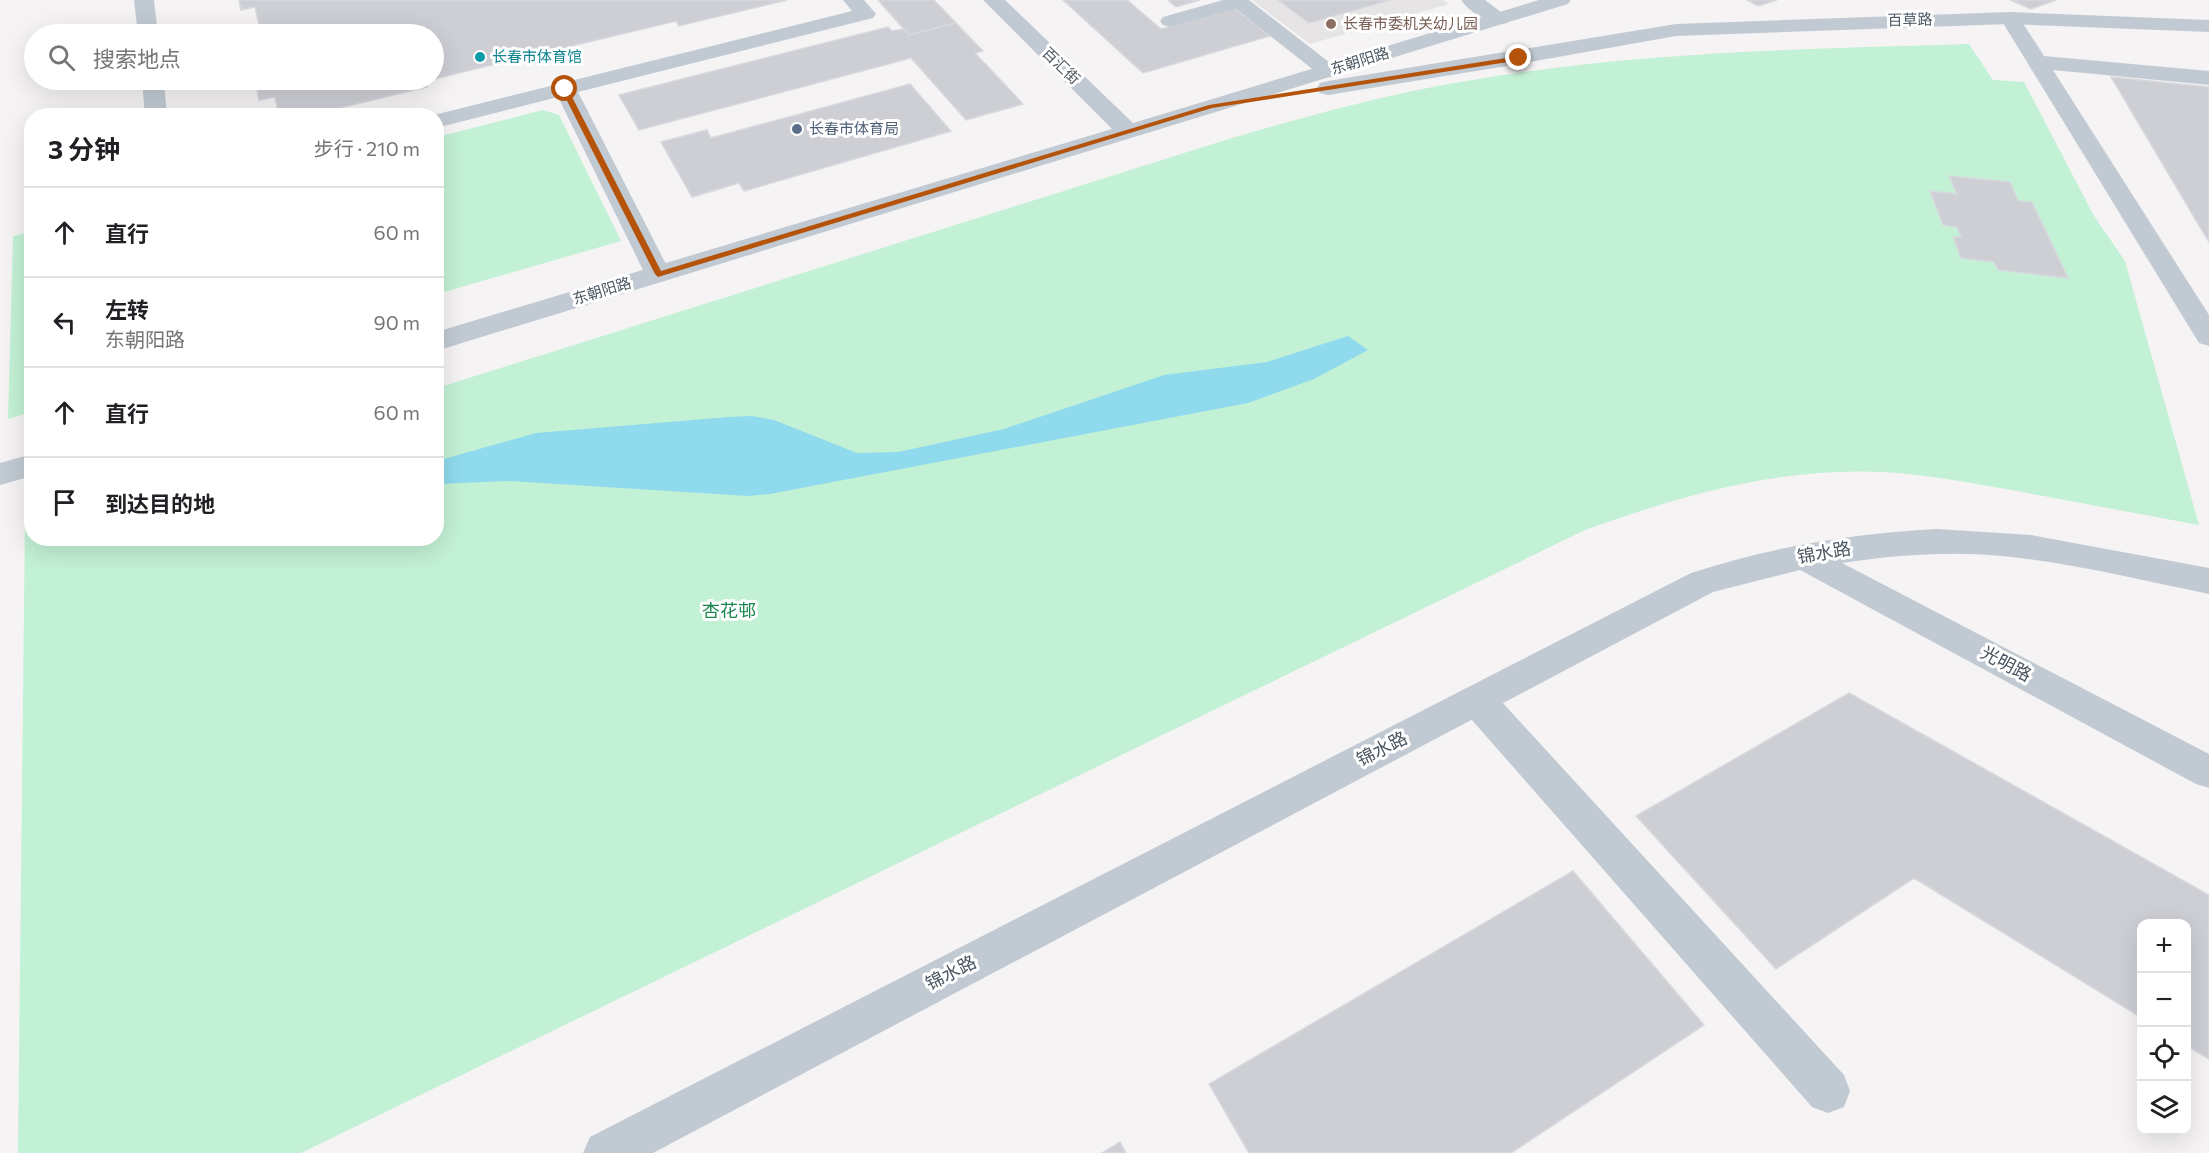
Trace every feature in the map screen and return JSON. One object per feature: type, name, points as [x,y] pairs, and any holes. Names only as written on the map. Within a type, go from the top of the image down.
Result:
[{"type":"street","points":[[144,0],[147,24]]},
{"type":"street","points":[[444,119],[866,14],[853,0]]},
{"type":"street","name":"百汇街","points":[[993,0],[1128,131]]},
{"type":"street","points":[[1471,0],[1500,19],[1531,33],[1572,40],[1612,40]]},
{"type":"street","name":"东朝阳路","points":[[444,340],[1561,0]]},
{"type":"street","points":[[2130,0],[2155,22]]},
{"type":"street","points":[[1170,21],[1239,2],[1328,70]]},
{"type":"street","points":[[2010,18],[2209,337]]},
{"type":"street","name":"百草路","points":[[1612,40],[1676,30],[1720,27],[2010,18],[2155,22],[2209,26]]},
{"type":"street","points":[[1211,106],[1519,58],[1612,40]]},
{"type":"street","points":[[2039,62],[2209,78]]},
{"type":"street","points":[[565,89],[658,274]]},
{"type":"street","points":[[154,90],[155,108]]},
{"type":"street","points":[[0,474],[24,467]]},
{"type":"street","name":"锦水路","points":[[606,1153],[1702,582],[1803,556],[1872,545],[1970,542],[2027,546],[2209,581]]},
{"type":"street","name":"光明路","points":[[1803,556],[2209,772]]},
{"type":"street","points":[[1477,700],[1828,1091]]},
{"type":"shaded area","name":"长春市委机关幼儿园","points":[[1252,0],[1443,0],[1449,4],[1310,44]]},
{"type":"green space","name":"杏花邨","points":[[1969,44],[1993,80],[2024,82],[2094,216],[2125,261],[2199,525],[1958,481],[1884,472],[1807,474],[1769,479],[1658,505],[1585,530],[301,1153],[18,1153],[25,546],[444,546],[444,386],[1232,138],[1317,114],[1403,93],[1524,72],[1651,58],[1778,50]]},
{"type":"green space","points":[[543,110],[559,115],[621,241],[444,292],[444,135]]},
{"type":"green space","points":[[24,234],[24,414],[8,419],[13,236]]},
{"type":"water","points":[[1348,336],[1368,350],[1314,379],[1248,403],[770,494],[748,496],[510,481],[444,484],[444,459],[536,433],[752,416],[774,420],[857,453],[898,452],[1004,429],[1164,375],[1267,362]]},
{"type":"building","name":"长春市体育馆","points":[[239,0],[787,0],[679,26],[676,21],[444,77],[444,24],[259,24],[255,7],[241,10]]},
{"type":"building","points":[[878,0],[934,0],[956,23],[909,35]]},
{"type":"building","points":[[1063,0],[1127,0],[1161,29],[1235,9],[1270,36],[1143,73]]},
{"type":"building","points":[[1168,0],[1200,0],[1176,7]]},
{"type":"building","points":[[1278,0],[1391,0],[1309,23]]},
{"type":"building","points":[[1747,0],[1777,0],[1758,6]]},
{"type":"building","points":[[2010,0],[2056,0],[2031,9]]},
{"type":"building","points":[[956,23],[983,51],[975,53],[1023,104],[966,120],[911,58],[639,130],[619,95],[888,27],[892,31],[904,29],[909,35]]},
{"type":"building","points":[[2111,77],[2209,87],[2209,242],[2197,222]]},
{"type":"building","points":[[910,84],[951,131],[744,191],[739,183],[692,197],[661,142],[707,130],[711,138]]},
{"type":"building","points":[[257,90],[414,90],[339,108],[277,108],[275,97],[259,100]]},
{"type":"building","points":[[1949,176],[2010,182],[2018,201],[2032,202],[2068,278],[1998,270],[1994,262],[1961,258],[1953,237],[1961,237],[1957,227],[1943,225],[1930,191],[1957,194]]},
{"type":"building","points":[[1849,693],[2209,895],[2209,1059],[2191,1048],[2191,919],[2137,919],[2137,1015],[1914,878],[1776,969],[1636,816]]},
{"type":"building","points":[[1573,871],[1704,1025],[1511,1153],[1249,1153],[1209,1084]]},
{"type":"building","points":[[1120,1142],[1126,1153],[1102,1153]]},
{"type":"place","name":"长春市委机关幼儿园","points":[[1331,24]]},
{"type":"place","name":"长春市体育馆","points":[[480,57]]},
{"type":"place","name":"长春市体育局","points":[[797,129]]},
{"type":"route","points":[[565,89],[658,274],[1211,106],[1519,58]]}]
